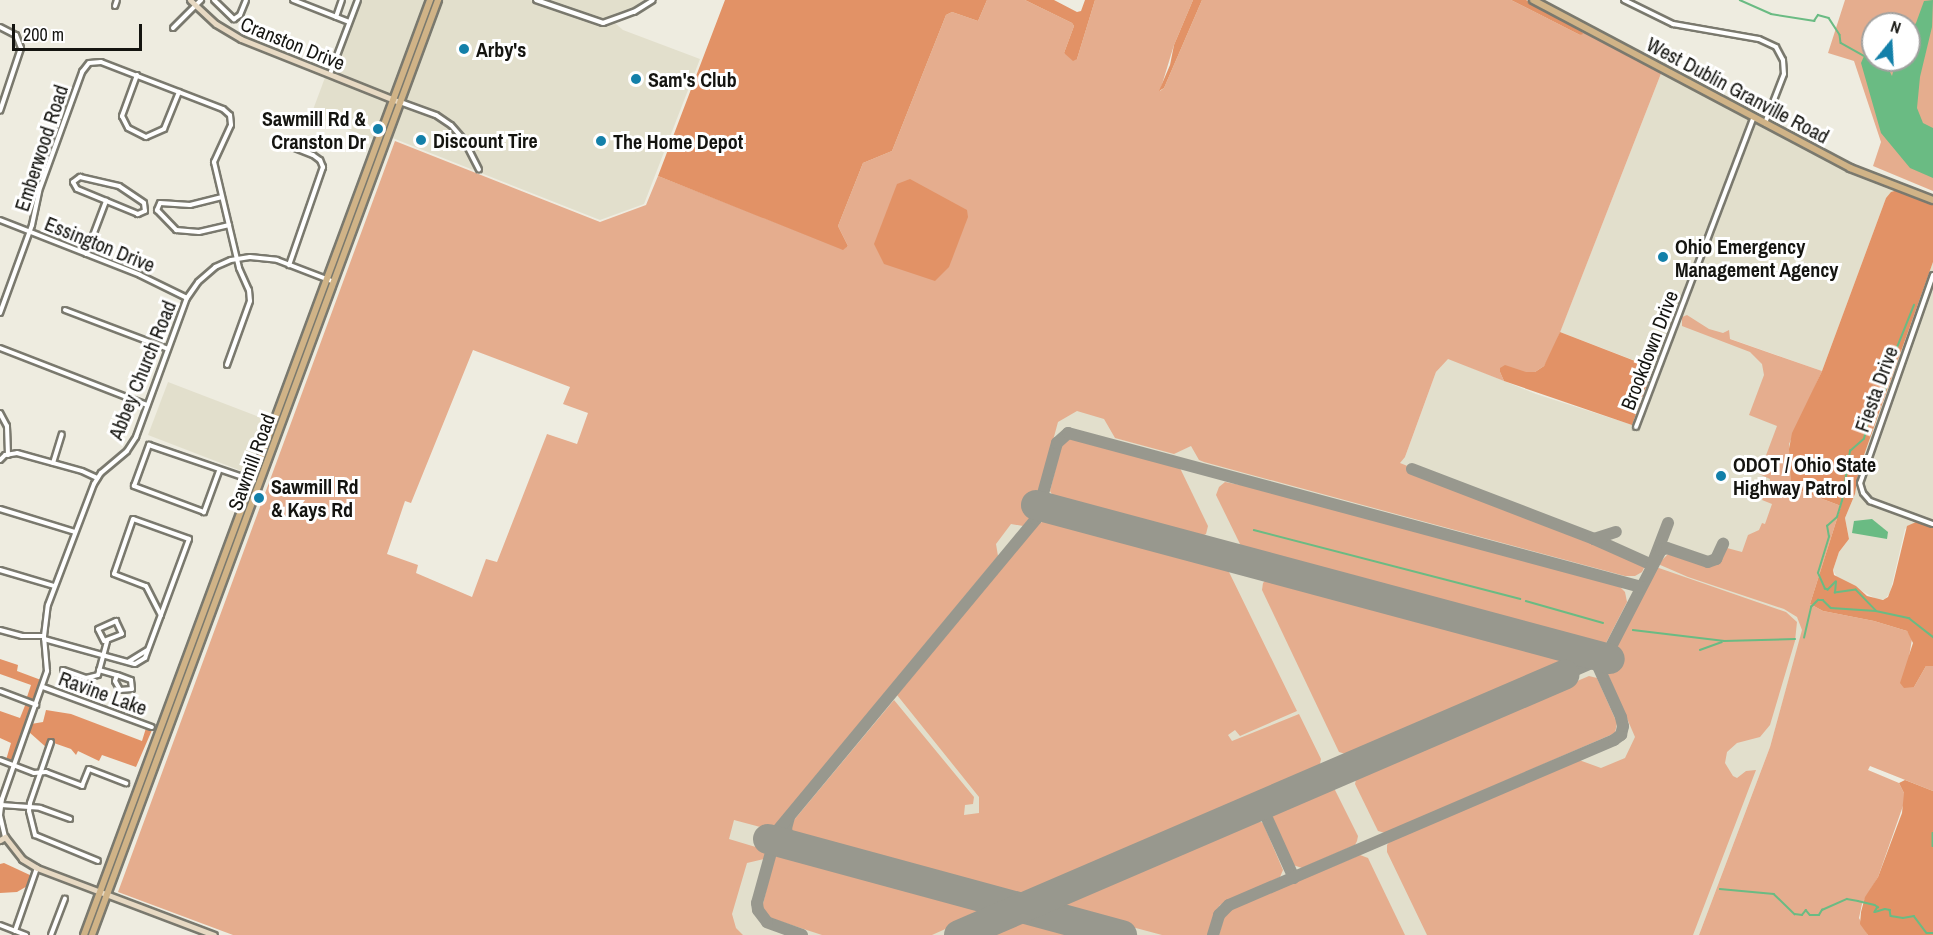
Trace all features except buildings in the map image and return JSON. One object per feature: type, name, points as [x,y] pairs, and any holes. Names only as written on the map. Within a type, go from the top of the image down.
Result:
[{"type":"main road","name":"Cranston Drive","points":[[190,0],[236,37],[400,102]]},
{"type":"main road","name":"Sawmill Road","points":[[84,935],[430,0]]},
{"type":"main road","name":"Sawmill Road","points":[[92,935],[438,0]]},
{"type":"main road","name":"West Dublin Granville Road","points":[[1533,0],[1863,174],[1933,200]]},
{"type":"main road","name":"Abbey Church Road","points":[[2,838],[22,859],[38,868],[214,935]]},
{"type":"street","points":[[115,6],[117,0]]},
{"type":"street","points":[[172,28],[201,0]]},
{"type":"street","points":[[214,0],[234,19],[240,15],[246,0]]},
{"type":"street","points":[[293,0],[349,22]]},
{"type":"street","points":[[336,17],[342,0]]},
{"type":"street","points":[[330,74],[357,0]]},
{"type":"street","points":[[536,0],[603,23],[634,12],[653,0]]},
{"type":"street","points":[[1548,8],[1551,0]]},
{"type":"street","points":[[1624,0],[1673,24],[1759,39],[1776,47],[1783,60],[1784,74],[1765,123]]},
{"type":"street","points":[[0,27],[14,33],[20,40],[20,56],[0,111]]},
{"type":"street","name":"Emberwood Road","points":[[0,313],[82,72],[89,63],[101,62],[137,75]]},
{"type":"street","points":[[179,92],[164,129],[146,137],[128,128],[122,116],[137,75],[223,109],[230,115],[231,125],[214,160],[237,259],[249,290],[249,303],[227,365]]},
{"type":"street","points":[[400,102],[431,113],[450,125],[466,144],[479,169]]},
{"type":"street","name":"Brookdown Drive","points":[[1636,427],[1754,117]]},
{"type":"street","points":[[287,144],[313,155],[320,160],[323,167],[289,265]]},
{"type":"street","points":[[80,177],[108,182],[135,196],[145,204],[146,209],[138,214],[106,201],[77,189],[73,185],[74,180],[80,177]]},
{"type":"street","points":[[222,197],[190,205],[163,202],[157,207],[176,230],[199,232],[229,225]]},
{"type":"street","points":[[86,254],[106,201]]},
{"type":"street","name":"Essington Drive","points":[[0,220],[187,297]]},
{"type":"street","name":"Abbey Church Road","points":[[2,838],[1,805],[43,687],[48,666],[44,637],[45,616],[54,586],[97,478],[127,451],[136,437],[187,297],[208,273],[224,262],[237,259],[266,257],[334,282]]},
{"type":"street","name":"Fiesta Drive","points":[[1933,275],[1860,483],[1863,493],[1870,501],[1933,524]]},
{"type":"street","points":[[65,310],[168,350]]},
{"type":"street","points":[[0,348],[147,405]]},
{"type":"street","points":[[0,413],[7,426],[8,455]]},
{"type":"street","points":[[53,463],[62,434]]},
{"type":"street","points":[[219,471],[204,512],[134,486],[149,445],[219,471],[261,483]]},
{"type":"street","points":[[0,460],[17,453],[97,478]]},
{"type":"street","points":[[0,509],[75,532]]},
{"type":"street","points":[[0,630],[22,636],[44,637],[135,664],[142,661],[148,649],[161,615],[189,539],[134,519],[114,574],[146,586],[161,615]]},
{"type":"street","points":[[0,570],[54,586]]},
{"type":"street","points":[[63,670],[86,678],[98,675],[108,641],[122,634],[116,621],[98,629],[104,641],[108,641]]},
{"type":"street","points":[[99,670],[117,675],[130,680],[132,689],[120,690],[115,681],[117,675]]},
{"type":"street","name":"Ravine Lake","points":[[43,687],[152,727]]},
{"type":"street","points":[[0,691],[36,705]]},
{"type":"street","points":[[51,742],[30,806],[37,837],[98,861]]},
{"type":"street","points":[[0,760],[34,774],[41,772],[82,786],[89,770],[126,783]]},
{"type":"street","points":[[1,805],[30,806],[70,819]]},
{"type":"street","points":[[15,931],[38,868]]},
{"type":"street","points":[[51,935],[65,899]]},
{"type":"street","points":[[0,925],[26,935]]},
{"type":"street","points":[[191,935],[194,927]]},
{"type":"shaded area","points":[[354,0],[427,0],[375,140],[311,115]]},
{"type":"shaded area","points":[[441,0],[530,0],[598,25],[615,23],[623,30],[700,59],[644,204],[600,220],[390,137]]},
{"type":"shaded area","points":[[536,0],[653,0],[634,12],[603,23]]},
{"type":"shaded area","points":[[725,0],[987,0],[978,21],[952,12],[946,15],[892,151],[863,163],[838,226],[848,246],[843,250],[658,176]]},
{"type":"shaded area","points":[[987,0],[1025,0],[1072,23],[1074,26],[1064,53],[1077,59],[1095,0],[1193,0],[1174,45],[1160,91],[1164,88],[1202,0],[1511,0],[1580,35],[1583,32],[1581,29],[1662,71],[1552,353],[1544,366],[1535,372],[1500,372],[1504,381],[1448,359],[1436,372],[1405,457],[1400,463],[1643,560],[1646,564],[1642,572],[1635,576],[1625,576],[1204,462],[1199,460],[1191,446],[1174,454],[1115,438],[1104,419],[1077,411],[1058,422],[1033,514],[1023,526],[1011,524],[996,544],[998,556],[771,830],[734,820],[729,839],[766,850],[764,859],[747,863],[732,914],[736,928],[743,935],[233,935],[118,892],[395,141],[600,222],[646,205],[658,176],[843,249],[848,246],[838,226],[863,163],[892,151],[946,15],[952,12],[978,21]],"holes":[[[473,350],[570,387],[563,404],[588,413],[577,444],[547,434],[497,562],[486,559],[472,597],[416,573],[418,565],[387,554],[405,501],[411,503]]]},
{"type":"shaded area","points":[[1025,0],[1054,0],[1077,12],[1081,11],[1085,0],[1095,0],[1077,59],[1073,61],[1064,53],[1074,26],[1072,23]]},
{"type":"shaded area","points":[[1193,0],[1202,0],[1164,88],[1159,91],[1170,65],[1174,45]]},
{"type":"shaded area","points":[[1511,0],[1526,0],[1581,29],[1583,34],[1580,35]]},
{"type":"shaded area","points":[[1845,0],[1933,0],[1933,191],[1873,166],[1881,142],[1854,61],[1828,53]]},
{"type":"shaded area","points":[[1933,0],[1932,27],[1920,77],[1917,108],[1923,123],[1933,128],[1933,178],[1910,168],[1881,133],[1864,72],[1890,72],[1892,76],[1893,72],[1921,72],[1920,12],[1924,1]]},
{"type":"shaded area","points":[[1662,71],[1853,172],[1898,190],[1886,198],[1822,371],[1722,336],[1816,374],[1809,607],[1770,747],[1699,935],[654,935],[945,288],[1405,457],[1436,372],[1448,358],[1536,394],[1639,427],[1662,371],[1560,332]]},
{"type":"shaded area","points":[[910,179],[967,210],[968,217],[949,267],[935,281],[884,264],[874,244],[897,184]]},
{"type":"shaded area","points":[[1898,190],[1933,202],[1933,262],[1859,469],[1855,494],[1845,518],[1849,539],[1839,552],[1833,570],[1834,575],[1856,586],[1867,596],[1883,600],[1888,597],[1893,584],[1907,526],[1916,522],[1933,527],[1933,666],[1926,666],[1914,687],[1904,688],[1900,683],[1913,643],[1907,631],[1874,621],[1823,611],[1810,604],[1841,506],[1791,487],[1789,449],[1792,433],[1822,371],[1886,198],[1891,192]]},
{"type":"shaded area","points":[[1933,262],[1933,527],[1916,522],[1905,529],[1890,593],[1885,599],[1878,600],[1837,577],[1833,570],[1839,552],[1849,539],[1845,518],[1855,494],[1859,469]]},
{"type":"shaded area","points":[[1687,315],[1709,329],[1723,333],[1729,330],[1730,339],[1822,371],[1789,444],[1791,487],[1841,506],[1810,604],[1823,611],[1874,621],[1907,631],[1912,639],[1909,657],[1914,687],[1926,666],[1933,666],[1933,791],[1870,766],[1868,770],[1899,783],[1904,793],[1904,803],[1878,877],[1862,904],[1859,918],[1868,935],[1699,935],[1770,747],[1802,630],[1797,617],[1784,609],[1688,577],[1658,564],[1668,554],[1709,566],[1717,563],[1727,548],[1742,552],[1748,535],[1759,530],[1762,523],[1765,524],[1772,504],[1762,500],[1769,488],[1770,479],[1759,474],[1777,426],[1749,415],[1764,375],[1762,364],[1750,352],[1682,326],[1682,317]]},
{"type":"shaded area","points":[[1560,332],[1653,368],[1632,425],[1504,381],[1500,368],[1505,365],[1526,372],[1535,372],[1544,366]]},
{"type":"shaded area","points":[[168,382],[272,422],[252,475],[148,435]]},
{"type":"shaded area","points":[[1073,438],[1179,466],[1208,526],[1206,534],[1200,537],[1054,498],[1050,491],[1062,443]]},
{"type":"shaded area","points":[[1225,482],[1261,489],[1619,586],[1625,592],[1627,602],[1605,645],[1599,647],[1247,551],[1241,546],[1216,495],[1219,487]]},
{"type":"shaded area","points":[[1052,519],[1222,565],[1228,570],[1297,711],[1240,736],[1235,730],[1228,735],[1232,741],[1299,714],[1321,759],[1319,769],[1023,897],[794,836],[789,826],[894,700],[974,797],[973,804],[965,805],[964,815],[979,813],[979,797],[897,695],[1039,523]]},
{"type":"shaded area","points":[[1872,519],[1888,532],[1887,539],[1852,533],[1854,521]]},
{"type":"shaded area","points":[[1656,567],[1786,612],[1797,622],[1795,641],[1770,725],[1760,737],[1737,743],[1727,752],[1725,763],[1733,776],[1737,778],[1746,771],[1756,770],[1693,935],[1427,935],[1387,852],[1387,845],[1390,841],[1579,760],[1601,768],[1625,758],[1635,737],[1607,672],[1607,666]]},
{"type":"shaded area","points":[[1267,579],[1564,659],[1562,664],[1352,756],[1339,752],[1262,590],[1263,583]]},
{"type":"shaded area","points":[[0,659],[18,665],[17,671],[41,680],[34,701],[27,697],[31,685],[0,674]]},
{"type":"shaded area","points":[[1589,676],[1597,678],[1617,723],[1615,733],[1385,833],[1378,831],[1355,784],[1357,775]]},
{"type":"shaded area","points":[[26,703],[34,706],[13,763],[6,760],[11,743],[0,738],[0,711],[20,718]]},
{"type":"shaded area","points":[[46,710],[71,714],[142,741],[146,728],[152,730],[136,767],[102,755],[99,761],[78,751],[76,755],[71,749],[51,742],[47,748],[29,732],[31,724],[43,722]]},
{"type":"shaded area","points":[[1905,780],[1933,791],[1933,935],[1868,935],[1860,924],[1861,912],[1865,897],[1878,877],[1902,813],[1904,793],[1899,783]]},
{"type":"shaded area","points":[[1326,787],[1335,790],[1358,836],[1357,841],[1355,845],[1302,868],[1293,865],[1273,819],[1273,813],[1277,808]]},
{"type":"shaded area","points":[[1255,819],[1263,823],[1283,870],[1280,877],[1220,905],[1214,914],[1208,935],[1162,935],[1061,908],[1063,901]]},
{"type":"shaded area","points":[[783,853],[982,908],[981,913],[932,935],[822,935],[770,918],[762,908],[774,858]]},
{"type":"shaded area","points":[[1360,855],[1368,858],[1405,935],[1219,935],[1224,917],[1231,909]]},
{"type":"shaded area","points":[[4,863],[32,876],[29,885],[17,892],[0,893],[0,864]]},
{"type":"shaded area","points":[[1026,919],[1085,935],[983,935],[1018,920]]},
{"type":"waterway","points":[[1740,0],[1771,14],[1814,21],[1818,15],[1829,18],[1840,35],[1841,43],[1861,54]]},
{"type":"waterway","points":[[1876,611],[1856,590],[1835,593],[1836,582],[1828,590],[1825,589],[1818,573],[1829,537],[1827,526],[1837,517],[1842,501],[1850,451],[1864,439],[1869,417],[1876,409],[1876,399],[1885,391],[1892,360],[1914,305]]},
{"type":"waterway","points":[[1254,530],[1520,599]]},
{"type":"waterway","points":[[1804,638],[1811,607],[1818,600],[1823,600],[1831,608],[1876,611],[1909,618],[1933,637]]},
{"type":"waterway","points":[[1526,601],[1603,623]]},
{"type":"waterway","points":[[1633,630],[1724,641],[1795,639]]},
{"type":"waterway","points":[[1700,650],[1722,642]]},
{"type":"waterway","points":[[1933,833],[1933,846]]},
{"type":"waterway","points":[[1720,889],[1774,894],[1795,914],[1802,915],[1806,910],[1810,915],[1819,915],[1822,910],[1847,899],[1858,901],[1875,905],[1878,907],[1875,912],[1885,909],[1890,910],[1891,916],[1903,918],[1914,916],[1927,933],[1933,933]]},
{"type":"taxiway","points":[[802,935],[767,922],[758,910],[757,903],[777,831],[1036,519],[1057,443],[1068,433],[1641,587]]},
{"type":"taxiway","points":[[1412,469],[1594,539],[1652,565],[1668,523]]},
{"type":"taxiway","points":[[1594,539],[1616,532]]},
{"type":"taxiway","points":[[1600,668],[1661,550],[1667,548],[1708,562],[1716,559],[1723,544]]},
{"type":"taxiway","points":[[1213,935],[1219,915],[1229,905],[1614,740],[1621,735],[1623,726],[1621,717],[1593,655]]},
{"type":"taxiway","points":[[1564,675],[1603,658]]},
{"type":"taxiway","points":[[1261,805],[1294,878]]},
{"type":"taxiway","points":[[789,817],[786,828],[789,845]]},
{"type":"runway","points":[[1036,505],[1610,659]]},
{"type":"runway","points":[[959,935],[1564,675]]},
{"type":"runway","points":[[768,839],[1122,935]]},
{"type":"place","name":"Arby's","points":[[464,49]]},
{"type":"place","name":"Sam's Club","points":[[636,79]]},
{"type":"place","name":"Sawmill Rd & Cranston Dr","points":[[378,129]]},
{"type":"place","name":"Discount Tire","points":[[421,140]]},
{"type":"place","name":"The Home Depot","points":[[601,141]]},
{"type":"place","name":"Ohio Emergency Management Agency","points":[[1663,257]]},
{"type":"place","name":"ODOT / Ohio State Highway Patrol","points":[[1721,476]]},
{"type":"place","name":"Sawmill Rd & Kays Rd","points":[[259,498]]}]
